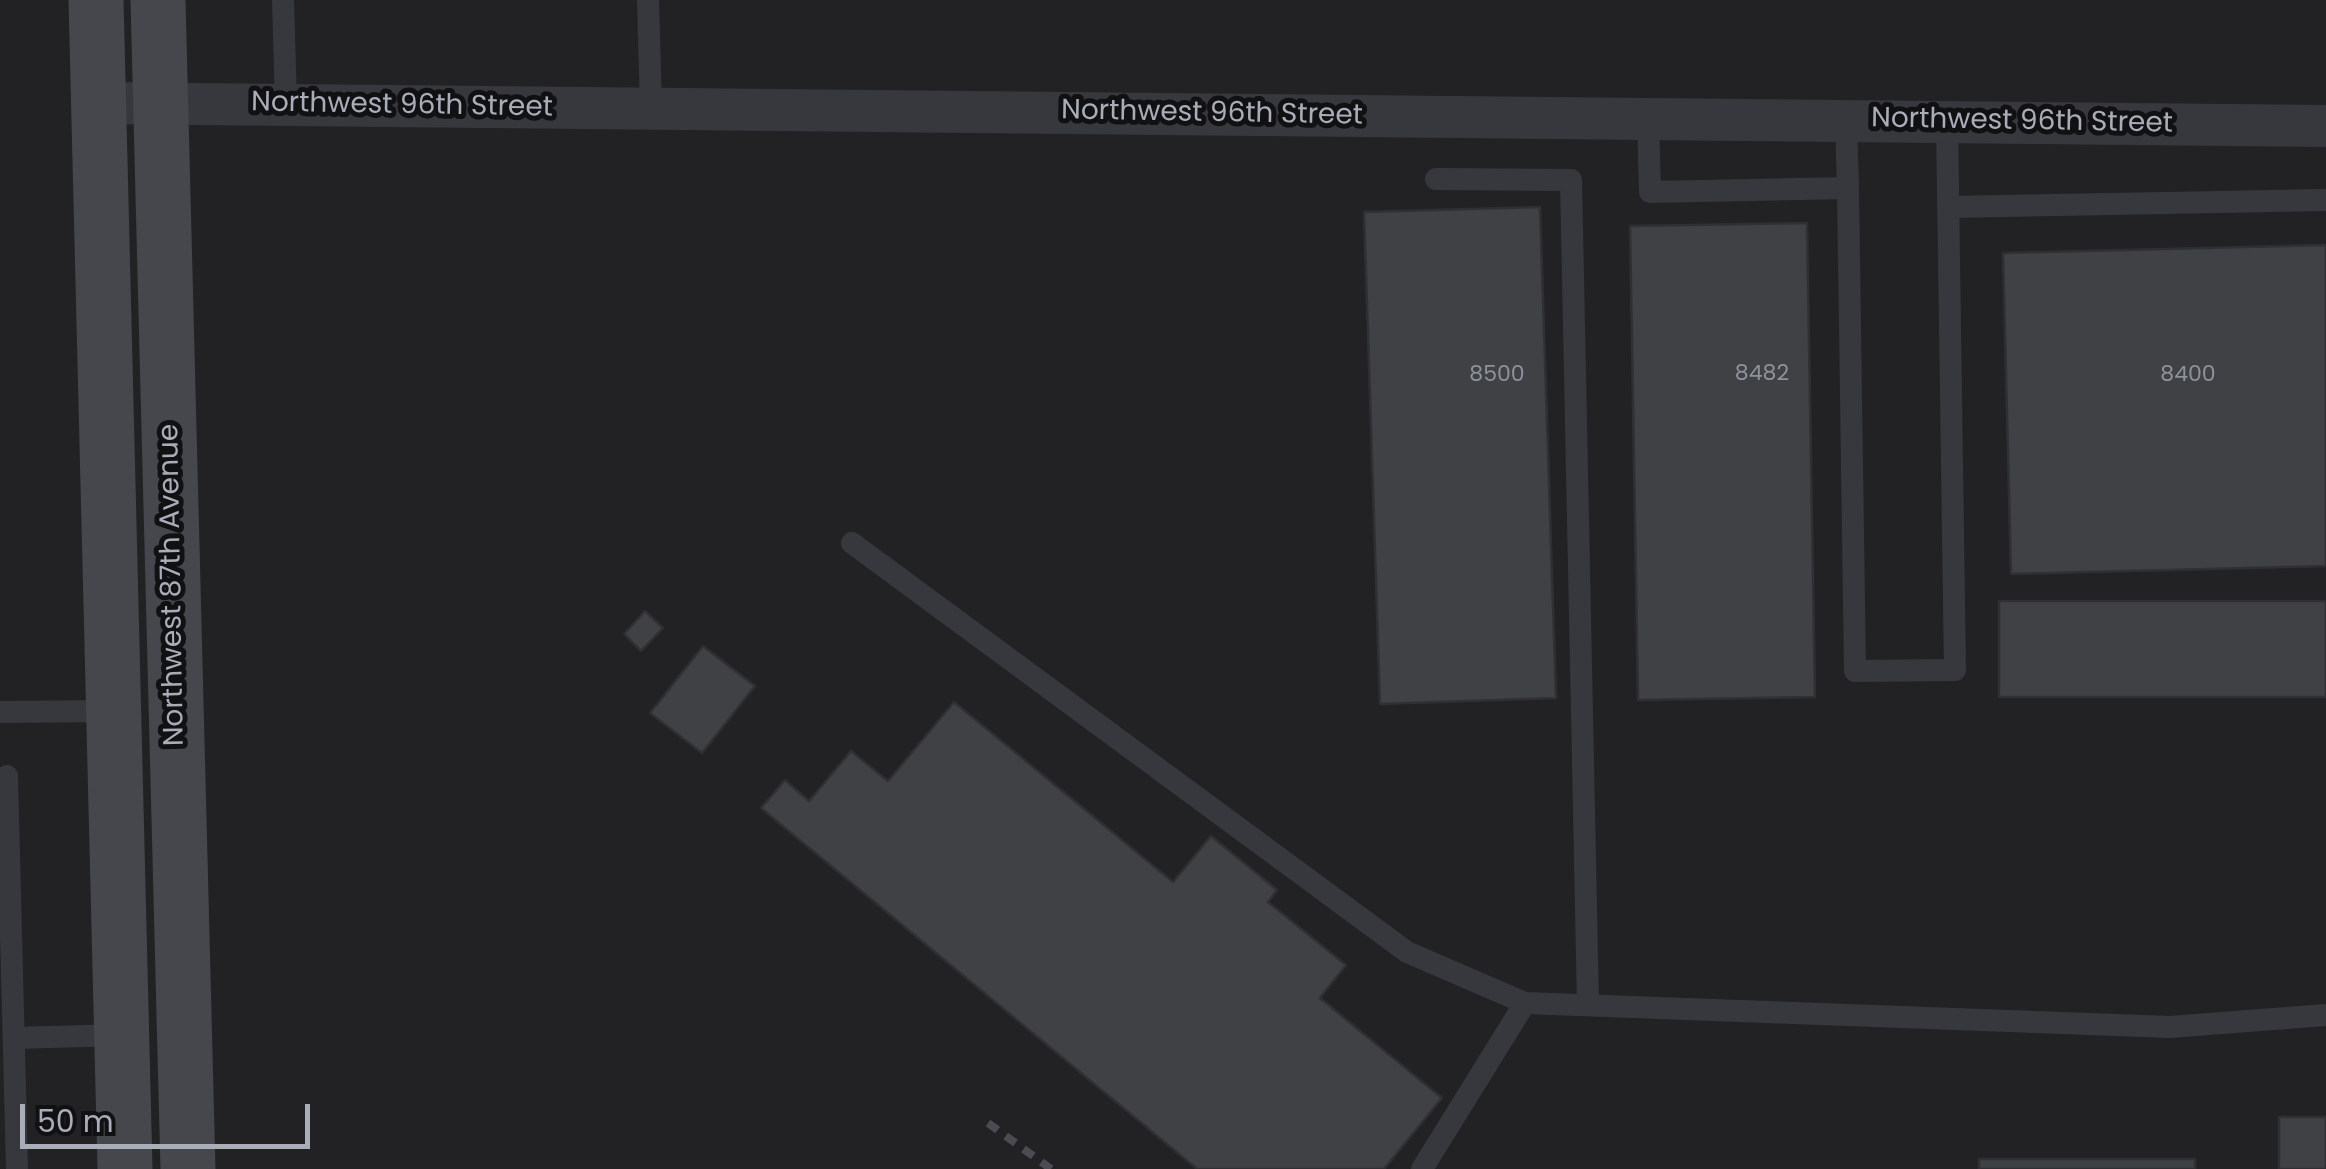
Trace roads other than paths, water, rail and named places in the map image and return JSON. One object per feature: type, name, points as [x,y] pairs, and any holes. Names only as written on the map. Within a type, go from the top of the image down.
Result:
[{"type":"main road","points":[[96,0],[125,1169]]},
{"type":"main road","name":"Northwest 87th Avenue","points":[[158,0],[188,1169]]},
{"type":"street","name":"Northwest 96th Street","points":[[99,103],[2326,126]]},
{"type":"lane","points":[[283,0],[286,105]]},
{"type":"lane","points":[[648,0],[651,109]]},
{"type":"lane","points":[[1648,118],[1650,192],[1848,188]]},
{"type":"lane","points":[[1846,120],[1855,672],[1955,670],[1947,122]]},
{"type":"lane","points":[[1436,179],[1571,180],[1588,1004]]},
{"type":"lane","points":[[1948,206],[2326,200]]},
{"type":"lane","points":[[852,544],[1407,952],[1526,1003],[2170,1027],[2326,1015]]},
{"type":"lane","points":[[0,712],[113,711]]},
{"type":"lane","points":[[8,776],[18,1169]]},
{"type":"lane","points":[[1422,1169],[1526,1003]]},
{"type":"lane","points":[[14,1038],[122,1036]]},
{"type":"railway","points":[[988,1123],[1051,1169]]}]
